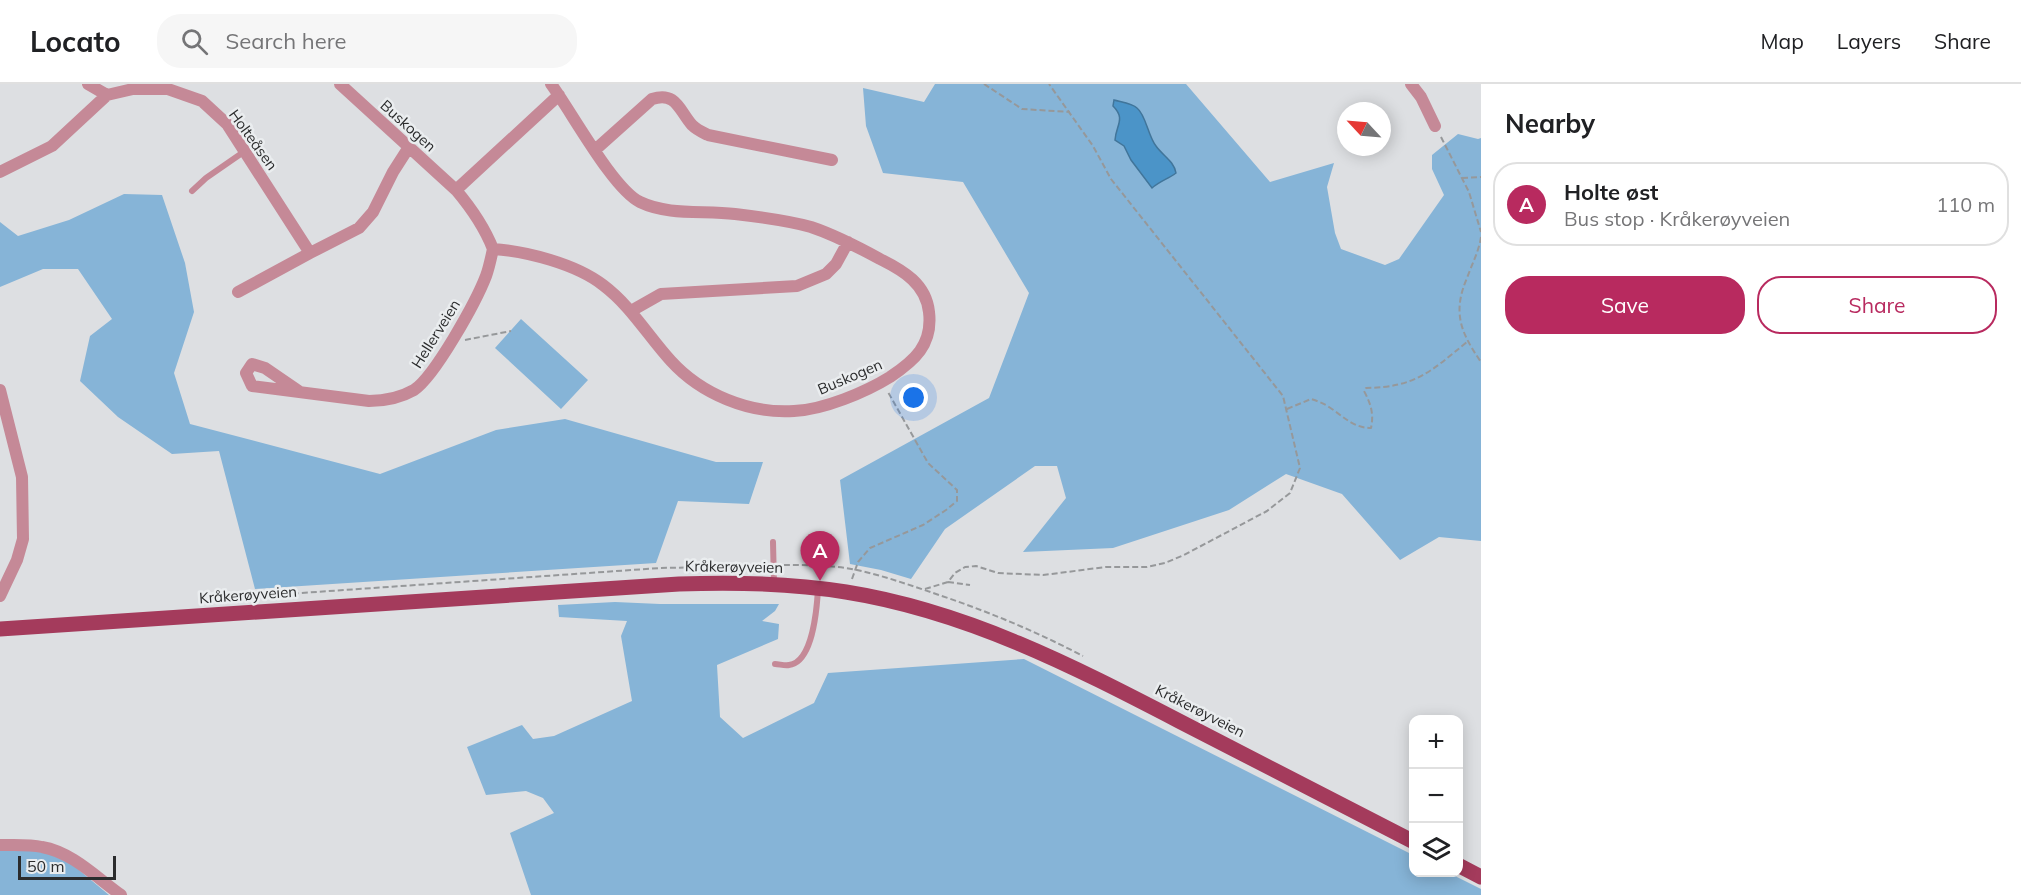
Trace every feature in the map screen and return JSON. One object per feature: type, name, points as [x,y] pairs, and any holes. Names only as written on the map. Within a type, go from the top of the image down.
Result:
[{"type":"main road","name":"Kråkerøyveien","points":[[0,629],[668,585],[774,584],[848,592],[933,612],[979,627],[1045,654],[1143,702],[1409,840]]},
{"type":"main road","points":[[1463,868],[1481,877]]},
{"type":"street","points":[[0,172],[52,146],[107,95],[88,84]]},
{"type":"street","name":"Buskogen","points":[[340,84],[456,190],[485,230],[493,249],[528,254],[585,273],[604,285],[631,311],[671,361],[691,380],[708,391],[754,408],[794,412],[830,405],[883,381],[913,362],[928,333],[930,319],[928,299],[918,284],[899,268],[848,243],[812,228],[789,222],[732,214],[661,209],[639,202],[629,194],[595,150],[551,84]]},
{"type":"street","points":[[1411,84],[1421,97],[1435,126]]},
{"type":"street","name":"Holteåsen","points":[[107,95],[133,89],[168,88],[202,101],[227,124],[310,253]]},
{"type":"street","points":[[456,190],[559,95]]},
{"type":"street","points":[[595,150],[652,99],[660,96],[679,104],[691,124],[708,135],[832,160]]},
{"type":"street","points":[[238,292],[359,228],[373,212],[393,172],[409,147]]},
{"type":"street","points":[[631,311],[662,294],[797,286],[826,274],[836,264],[848,243]]},
{"type":"street","name":"Hellerveien","points":[[300,392],[386,401],[414,390],[426,380],[466,318],[486,275],[493,249]]},
{"type":"street","points":[[0,390],[22,477],[23,539],[17,560],[0,596]]},
{"type":"street","points":[[0,845],[41,846],[56,851],[72,859],[121,895]]},
{"type":"lane","points":[[192,190],[206,177],[245,151]]},
{"type":"lane","points":[[773,542],[774,584]]},
{"type":"lane","points":[[775,663],[790,665],[798,660],[807,649],[816,612],[818,588]]},
{"type":"path","points":[[984,84],[1022,109],[1070,112]]},
{"type":"path","points":[[948,582],[955,573],[965,567],[976,566],[998,573],[1043,575],[1106,567],[1147,567],[1165,563],[1267,511],[1290,493],[1300,468],[1283,396],[1112,179],[1093,146],[1049,84]]},
{"type":"path","points":[[1435,126],[1469,192],[1481,232]]},
{"type":"path","points":[[1462,178],[1481,177]]},
{"type":"path","points":[[1481,237],[1480,246],[1463,286],[1459,321],[1467,342],[1481,363]]},
{"type":"path","points":[[450,341],[470,340],[511,331]]},
{"type":"path","points":[[1287,409],[1311,399],[1328,406],[1362,428],[1371,428],[1374,417],[1364,391],[1366,388],[1388,388],[1412,382],[1436,368],[1467,342]]},
{"type":"path","points":[[883,381],[891,400],[928,463],[957,490],[957,501],[946,510],[923,525],[870,548],[858,562],[855,570],[913,586]]},
{"type":"path","points":[[923,590],[948,582],[970,585]]},
{"type":"shaded area","points":[[935,84],[1186,84],[1270,182],[1334,163],[1327,187],[1335,233],[1341,249],[1385,265],[1399,259],[1444,195],[1432,169],[1432,155],[1458,134],[1481,138],[1481,541],[1439,537],[1400,560],[1342,494],[1286,474],[1229,510],[1113,548],[1023,552],[1066,498],[1057,466],[1035,466],[945,529],[911,579],[850,564],[840,480],[989,398],[1029,293],[963,182],[883,173],[866,126],[863,88],[924,102]]},
{"type":"shaded area","points":[[1114,100],[1132,105],[1140,111],[1153,142],[1175,169],[1176,173],[1152,188],[1131,160],[1124,146],[1115,140],[1120,119],[1113,106]]},
{"type":"shaded area","points":[[124,194],[162,195],[185,263],[194,312],[174,373],[190,424],[380,474],[496,430],[565,419],[716,462],[763,462],[749,504],[678,501],[656,563],[255,589],[219,451],[172,454],[118,417],[80,381],[90,336],[112,319],[78,269],[43,269],[0,287],[0,222],[18,236],[69,220]]},
{"type":"shaded area","points":[[521,319],[588,380],[561,409],[495,348]]},
{"type":"shaded area","points":[[615,602],[779,604],[775,611],[762,621],[779,624],[778,639],[717,665],[720,717],[743,738],[814,703],[828,673],[1024,659],[1409,853],[1409,877],[1457,877],[1481,889],[1481,895],[531,895],[510,833],[554,813],[543,798],[526,791],[486,795],[467,747],[522,725],[533,739],[554,736],[632,701],[621,636],[627,621],[559,617],[558,605]]},
{"type":"shaded area","points":[[0,847],[40,849],[73,865],[109,895],[0,895]]},
{"type":"place","name":"Holte øst","points":[[820,581]]}]
